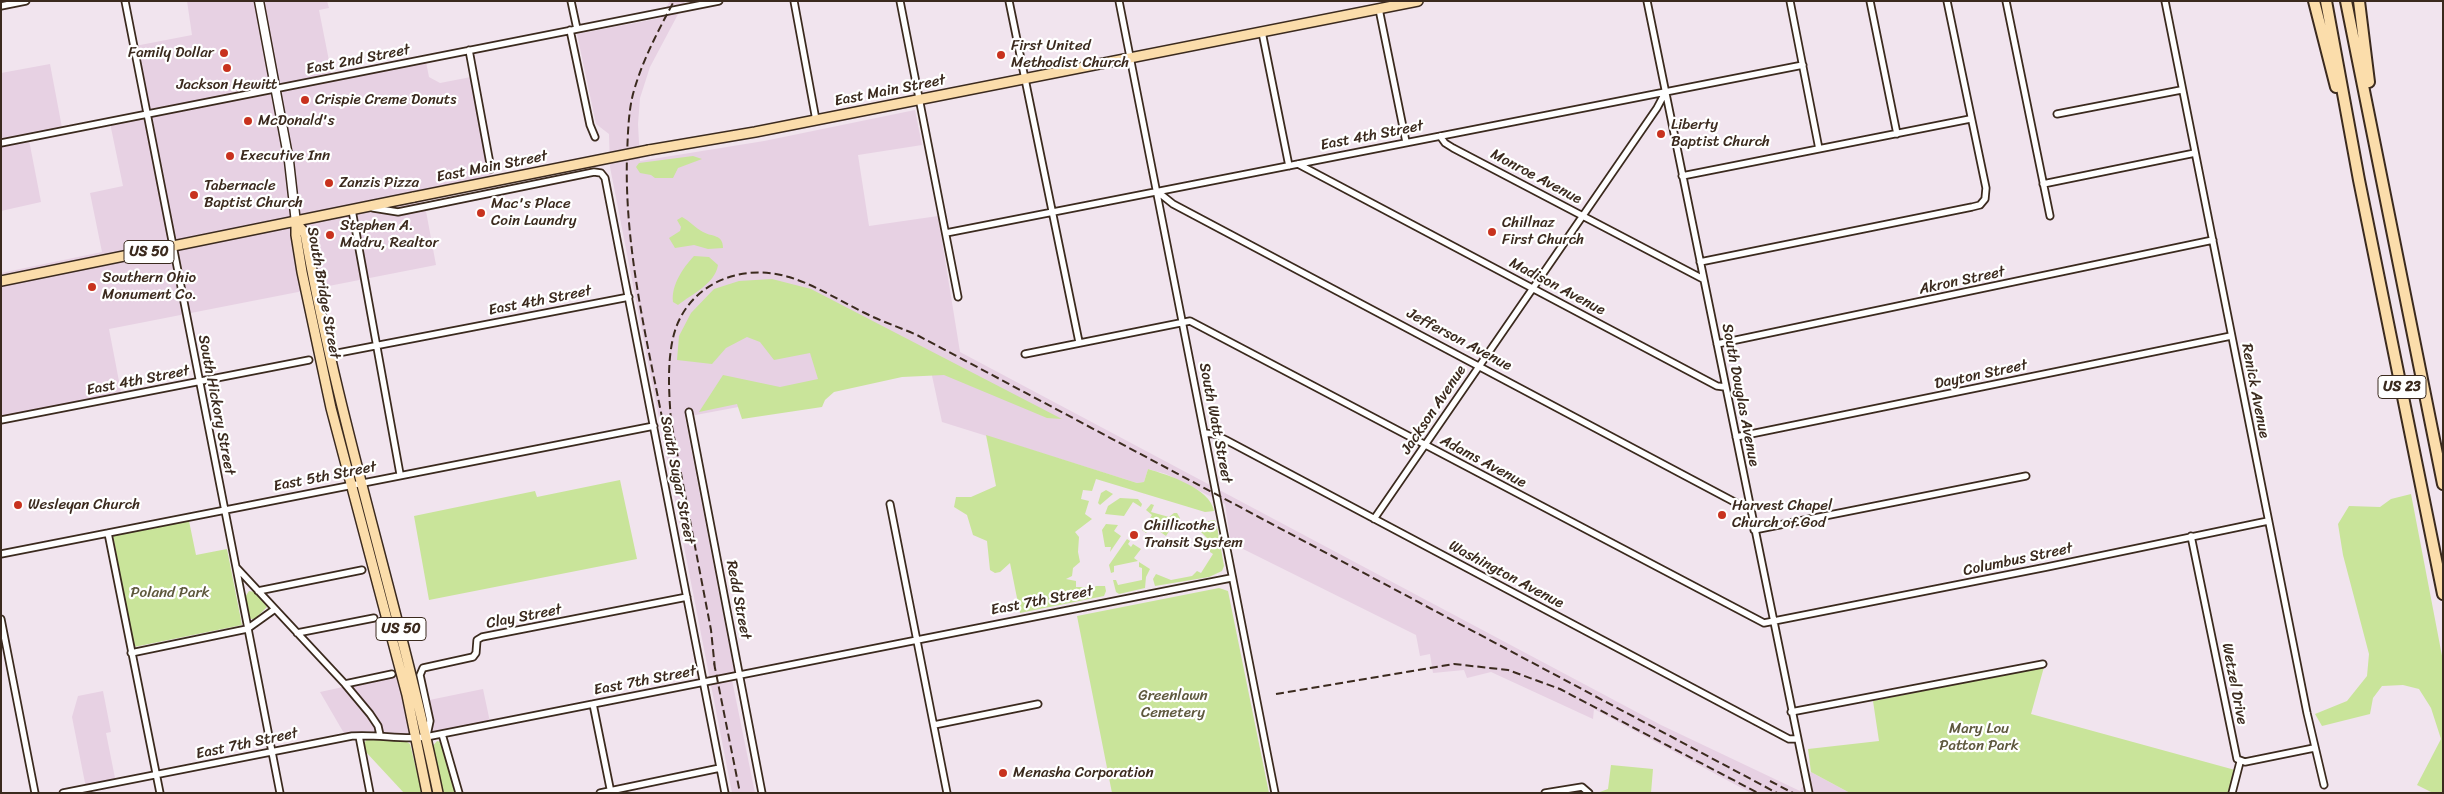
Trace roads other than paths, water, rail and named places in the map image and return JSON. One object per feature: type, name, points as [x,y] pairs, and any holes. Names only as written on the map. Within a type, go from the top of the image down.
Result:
[{"type":"highway","points":[[2314,1],[2359,180]]},
{"type":"highway","name":"US 23","points":[[2326,1],[2359,180],[2443,594]]},
{"type":"highway","name":"US 23","points":[[2346,1],[2443,484]]},
{"type":"highway","points":[[2359,1],[2380,165]]},
{"type":"main road","points":[[259,1],[288,161],[296,223]]},
{"type":"main road","name":"East Main Street","points":[[1,281],[296,223],[414,197],[649,150],[816,120],[1379,9],[1391,4],[1418,1]]},
{"type":"main road","name":"South Bridge Street","points":[[296,223],[304,233],[330,357],[426,737],[438,793]]},
{"type":"main road","name":"South Bridge Street","points":[[296,223],[296,235],[315,336],[334,420],[407,695],[427,793]]},
{"type":"street","points":[[1,6],[26,1]]},
{"type":"street","name":"South Hickory Street","points":[[125,1],[198,382],[280,793]]},
{"type":"street","points":[[571,1],[573,30],[590,125],[595,136]]},
{"type":"street","name":"East 2nd Street","points":[[1,143],[719,1]]},
{"type":"street","points":[[794,1],[816,120]]},
{"type":"street","points":[[900,1],[958,297]]},
{"type":"street","points":[[1009,1],[1054,212],[1078,342]]},
{"type":"street","name":"South Watt Street","points":[[1119,1],[1275,793]]},
{"type":"street","name":"South Douglas Avenue","points":[[1647,1],[1808,793]]},
{"type":"street","points":[[1790,1],[1819,149]]},
{"type":"street","points":[[1870,1],[1897,134]]},
{"type":"street","points":[[1700,262],[1980,205],[1985,199],[1986,188],[1970,119],[1947,1]]},
{"type":"street","points":[[2006,1],[2050,216]]},
{"type":"street","name":"Renick Avenue","points":[[2165,1],[2181,90],[2314,748],[2324,785]]},
{"type":"street","points":[[1379,9],[1406,142]]},
{"type":"street","points":[[1262,32],[1289,166]]},
{"type":"street","points":[[469,50],[492,169]]},
{"type":"street","name":"East 4th Street","points":[[946,233],[1803,65]]},
{"type":"street","points":[[2057,114],[2181,90]]},
{"type":"street","name":"Jackson Avenue","points":[[1374,519],[1657,108],[1666,91]]},
{"type":"street","points":[[1682,176],[1970,119]]},
{"type":"street","name":"Monroe Avenue","points":[[1440,136],[1444,143],[1452,148],[1703,279]]},
{"type":"street","points":[[2043,184],[2195,153]]},
{"type":"street","name":"Madison Avenue","points":[[1298,164],[1717,386],[1725,387]]},
{"type":"street","name":"East Main Street","points":[[367,207],[398,212],[594,172],[601,173]]},
{"type":"street","name":"South Sugar Street","points":[[601,173],[605,178],[629,296],[725,793]]},
{"type":"street","name":"Jefferson Avenue","points":[[1158,192],[1173,204],[1480,365],[1742,506],[1750,508]]},
{"type":"street","points":[[352,210],[400,474]]},
{"type":"street","name":"Akron Street","points":[[1717,344],[2212,240]]},
{"type":"street","name":"East 4th Street","points":[[338,353],[629,296]]},
{"type":"street","name":"Adams Avenue","points":[[1182,322],[1190,321],[1754,619],[1764,623],[1773,623]]},
{"type":"street","points":[[1025,354],[1182,322]]},
{"type":"street","name":"Dayton Street","points":[[1736,437],[2231,336]]},
{"type":"street","name":"East 4th Street","points":[[1,420],[309,360]]},
{"type":"street","name":"Redd Street","points":[[689,412],[762,793]]},
{"type":"street","name":"East 5th Street","points":[[1,554],[400,474],[654,426]]},
{"type":"street","name":"Washington Avenue","points":[[1204,433],[1214,434],[1226,440],[1789,739],[1797,739]]},
{"type":"street","points":[[1754,530],[2026,476]]},
{"type":"street","points":[[890,504],[947,793]]},
{"type":"street","name":"Columbus Street","points":[[1773,623],[2268,521]]},
{"type":"street","points":[[108,533],[160,793]]},
{"type":"street","name":"Wetzel Drive","points":[[2191,536],[2234,748],[2240,762]]},
{"type":"street","points":[[236,567],[345,684],[370,714],[378,726],[380,735]]},
{"type":"street","points":[[258,591],[362,570]]},
{"type":"street","name":"East 7th Street","points":[[63,793],[156,776],[271,751],[358,736],[426,737],[1232,578]]},
{"type":"street","name":"Clay Street","points":[[426,737],[430,721],[420,675],[423,668],[473,657],[476,653],[476,642],[482,637],[687,597]]},
{"type":"street","points":[[131,652],[247,629],[274,609]]},
{"type":"street","points":[[297,633],[374,618]]},
{"type":"street","points":[[1,619],[35,793]]},
{"type":"street","points":[[1791,712],[2042,664]]},
{"type":"street","points":[[345,684],[392,674]]},
{"type":"street","points":[[593,704],[610,792]]},
{"type":"street","points":[[934,725],[1038,704]]},
{"type":"street","points":[[442,734],[459,793]]},
{"type":"street","points":[[358,736],[370,793]]},
{"type":"street","points":[[2232,793],[2240,762],[2314,748]]},
{"type":"street","points":[[600,793],[720,768]]},
{"type":"street","points":[[1545,793],[1576,787],[1586,788],[1590,793]]},
{"type":"railway","points":[[667,443],[639,300],[629,228],[627,155],[628,125],[633,94],[651,46],[674,1]]},
{"type":"railway","points":[[715,669],[711,630],[671,421],[669,379],[671,348],[679,320],[689,304],[702,291],[717,282],[734,276],[770,273],[789,277],[810,285],[871,316],[917,335],[1777,793]]},
{"type":"railway","points":[[714,663],[740,793]]},
{"type":"railway","points":[[1276,694],[1454,664],[1508,670],[1560,689],[1758,793]]},
{"type":"railway","points":[[1770,781],[1793,793]]},
{"type":"place","name":"Family Dollar","points":[[224,53]]},
{"type":"place","name":"First United Methodist Church","points":[[1001,55]]},
{"type":"place","name":"Jackson Hewitt","points":[[227,68]]},
{"type":"place","name":"Crispie Creme Donuts","points":[[305,100]]},
{"type":"place","name":"McDonald's","points":[[248,121]]},
{"type":"place","name":"Liberty Baptist Church","points":[[1661,134]]},
{"type":"place","name":"Executive Inn","points":[[230,156]]},
{"type":"place","name":"Zanzis Pizza","points":[[329,183]]},
{"type":"place","name":"Tabernacle Baptist Church","points":[[194,195]]},
{"type":"place","name":"Mac's Place Coin Laundry","points":[[481,213]]},
{"type":"place","name":"Chillnaz First Church","points":[[1492,232]]},
{"type":"place","name":"Stephen A. Madru, Realtor","points":[[330,235]]},
{"type":"place","name":"Southern Ohio Monument Co.","points":[[92,287]]},
{"type":"place","name":"Wesleyan Church","points":[[18,505]]},
{"type":"place","name":"Harvest Chapel Church of God","points":[[1722,515]]},
{"type":"place","name":"Chillicothe Transit System","points":[[1134,535]]},
{"type":"place","name":"Menasha Corporation","points":[[1003,773]]},
{"type":"park label","name":"Poland Park","points":[[170,593]]},
{"type":"park label","name":"Greenlawn Cemetery","points":[[1173,704]]},
{"type":"park label","name":"Mary Lou Patton Park","points":[[1979,738]]}]
